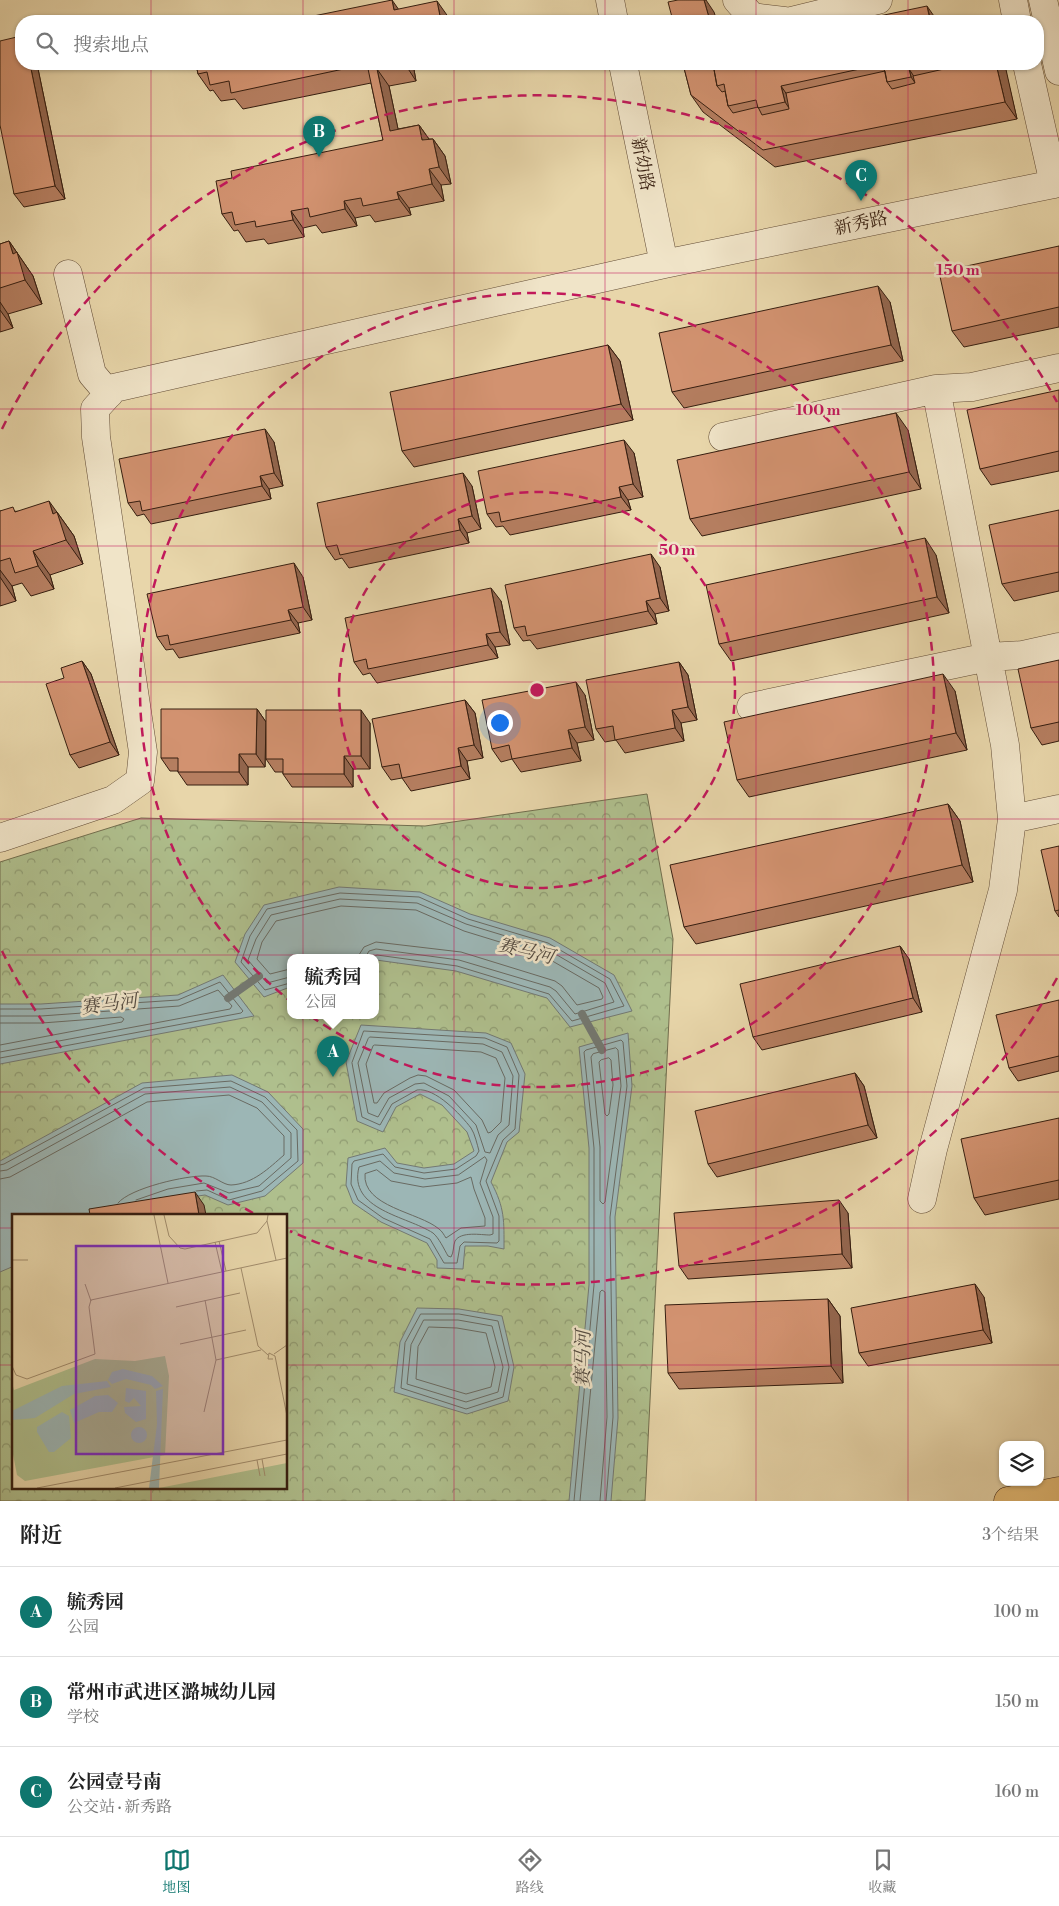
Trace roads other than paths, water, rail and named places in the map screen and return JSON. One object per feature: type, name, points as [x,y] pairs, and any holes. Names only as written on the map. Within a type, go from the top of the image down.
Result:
[{"type":"main road","points":[[1008,1501],[1059,1491]]},
{"type":"street","points":[[610,0],[613,15]]},
{"type":"street","points":[[737,0],[750,15]]},
{"type":"street","points":[[816,15],[878,0]]},
{"type":"street","points":[[1013,0],[1016,15]]},
{"type":"street","points":[[1043,0],[1059,71]]},
{"type":"street","name":"新幼路","points":[[624,70],[664,264]]},
{"type":"street","points":[[1029,70],[1057,183]]},
{"type":"street","name":"新秀路","points":[[109,394],[114,388],[664,264],[1057,183]]},
{"type":"street","points":[[0,838],[113,800],[140,781],[143,752],[96,437],[95,409],[109,394],[92,374],[68,274]]},
{"type":"street","points":[[723,437],[936,389],[972,387],[1059,368]]},
{"type":"street","points":[[922,1199],[933,1149],[1003,890],[1012,819],[1005,745],[936,389]]},
{"type":"street","points":[[751,707],[988,657],[1023,655],[1059,647]]},
{"type":"street","points":[[1012,819],[1059,809]]},
{"type":"water","points":[[339,887],[420,892],[470,914],[550,938],[614,975],[632,1011],[570,1027],[547,998],[456,971],[379,960],[379,954],[287,954],[287,988],[264,997],[235,962],[245,934],[264,905]]},
{"type":"water","points":[[223,975],[254,1016],[0,1064],[0,1004],[41,1004],[178,995]]},
{"type":"water","points":[[361,1025],[486,1033],[511,1043],[525,1074],[519,1132],[507,1142],[491,1182],[503,1215],[504,1249],[488,1246],[465,1246],[463,1269],[437,1268],[437,1260],[427,1243],[381,1222],[353,1203],[346,1185],[348,1158],[385,1148],[397,1163],[424,1168],[454,1164],[474,1151],[467,1132],[442,1105],[420,1094],[396,1107],[383,1132],[357,1121],[346,1062]]},
{"type":"water","points":[[628,1033],[632,1086],[615,1217],[618,1418],[611,1501],[569,1501],[589,1285],[589,1148],[579,1047]]},
{"type":"water","points":[[232,1075],[268,1092],[303,1129],[303,1163],[265,1196],[228,1205],[205,1195],[170,1200],[131,1214],[12,1214],[12,1267],[0,1272],[0,1161],[142,1083]]},
{"type":"water","points":[[417,1308],[459,1309],[502,1316],[514,1367],[508,1401],[467,1414],[394,1392],[400,1342]]},
{"type":"waterway","name":"赛马河","points":[[228,998],[259,976]]},
{"type":"waterway","name":"赛马河","points":[[582,1014],[602,1050]]},
{"type":"place","name":"常州市武进区潞城幼儿园","points":[[319,157]]},
{"type":"place","name":"公园壹号南","points":[[861,201]]},
{"type":"place","name":"毓秀园","points":[[333,1077]]}]
